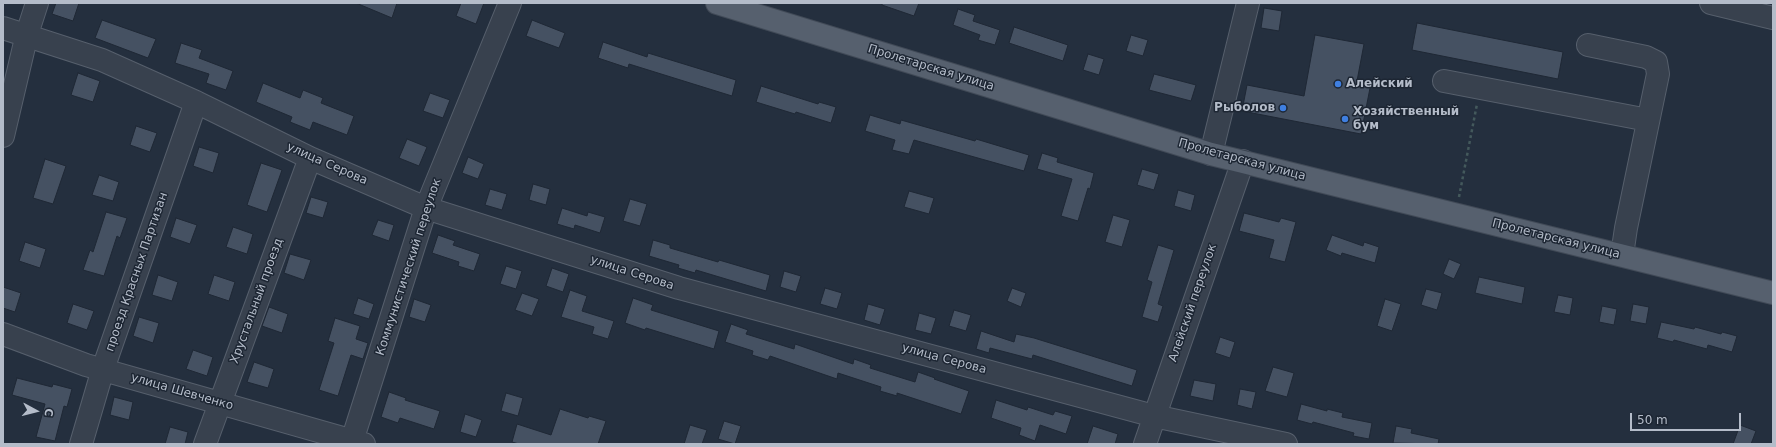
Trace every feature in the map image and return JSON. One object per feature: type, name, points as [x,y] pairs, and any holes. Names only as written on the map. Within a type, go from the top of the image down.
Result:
[{"type":"main road","name":"Пролетарская улица","points":[[717,3],[1211,154],[1773,293]]},
{"type":"street","points":[[3,136],[27,34],[37,3]]},
{"type":"street","name":"Коммунистический переулок","points":[[355,443],[426,208],[510,3]]},
{"type":"street","points":[[1211,154],[1248,3]]},
{"type":"street","points":[[1711,3],[1773,18]]},
{"type":"street","name":"улица Серова","points":[[3,28],[27,34],[102,60],[196,102],[310,158],[426,208],[679,288],[1154,416],[1286,444]]},
{"type":"street","points":[[1588,45],[1646,57],[1656,62],[1658,74],[1626,228],[1622,255]]},
{"type":"street","points":[[1444,81],[1648,120]]},
{"type":"street","name":"проезд Красных Партизан","points":[[81,444],[103,370],[196,102]]},
{"type":"street","name":"Хрустальный проезд","points":[[205,444],[310,158]]},
{"type":"street","name":"Алейский переулок","points":[[1145,444],[1243,162]]},
{"type":"street","name":"улица Шевченко","points":[[3,334],[103,370],[355,443]]},
{"type":"path","points":[[1459,197],[1480,88]]},
{"type":"building","points":[[56,3],[79,3],[73,21],[52,14]]},
{"type":"building","points":[[356,3],[397,3],[392,18]]},
{"type":"building","points":[[461,3],[484,3],[476,24],[456,16]]},
{"type":"building","points":[[882,3],[919,3],[914,16],[882,5]]},
{"type":"building","points":[[1264,8],[1282,11],[1279,31],[1261,28]]},
{"type":"building","points":[[958,9],[975,15],[973,21],[1000,30],[995,45],[978,40],[980,35],[953,25]]},
{"type":"building","points":[[102,20],[156,39],[148,58],[95,38]]},
{"type":"building","points":[[532,20],[565,33],[559,48],[526,36]]},
{"type":"building","points":[[1417,23],[1563,52],[1558,79],[1412,50]]},
{"type":"building","points":[[1014,27],[1068,45],[1063,61],[1009,43]]},
{"type":"building","points":[[1131,35],[1148,40],[1143,56],[1126,51]]},
{"type":"building","name":"Алейский","points":[[1315,35],[1364,44],[1357,81],[1371,83],[1361,134],[1242,111],[1247,85],[1304,96]]},
{"type":"building","points":[[603,42],[647,57],[648,53],[736,80],[732,96],[629,64],[628,68],[598,58]]},
{"type":"building","points":[[181,43],[202,50],[199,58],[233,71],[226,90],[206,83],[209,74],[175,63]]},
{"type":"building","points":[[1088,54],[1104,59],[1099,75],[1083,70]]},
{"type":"building","points":[[78,73],[100,81],[93,102],[71,95]]},
{"type":"building","points":[[1154,74],[1196,85],[1191,101],[1149,90]]},
{"type":"building","points":[[263,83],[300,98],[303,90],[323,98],[321,103],[354,116],[347,135],[313,122],[310,130],[290,122],[292,117],[256,102]]},
{"type":"building","points":[[761,86],[818,104],[819,102],[836,107],[831,123],[756,102]]},
{"type":"building","points":[[430,93],[450,100],[443,118],[423,111]]},
{"type":"building","points":[[870,115],[900,124],[901,120],[975,141],[976,139],[1029,155],[1024,171],[914,140],[909,154],[892,150],[895,140],[865,131]]},
{"type":"building","points":[[136,126],[157,133],[150,152],[130,145]]},
{"type":"building","points":[[407,139],[427,147],[419,166],[399,158]]},
{"type":"building","points":[[199,147],[219,153],[213,173],[193,166]]},
{"type":"building","points":[[1042,153],[1058,158],[1057,162],[1094,173],[1090,189],[1088,188],[1078,221],[1061,216],[1072,179],[1037,169]]},
{"type":"building","points":[[468,157],[484,164],[478,179],[462,173]]},
{"type":"building","points":[[45,159],[66,166],[53,204],[33,198]]},
{"type":"building","points":[[261,163],[282,170],[267,212],[247,205]]},
{"type":"building","points":[[1142,169],[1159,174],[1154,190],[1137,185]]},
{"type":"building","points":[[99,175],[119,182],[113,201],[92,195]]},
{"type":"building","points":[[533,184],[550,189],[546,205],[529,200]]},
{"type":"building","points":[[490,189],[507,194],[502,210],[485,205]]},
{"type":"building","points":[[1178,190],[1195,195],[1191,211],[1174,206]]},
{"type":"building","points":[[909,191],[934,198],[929,214],[904,207]]},
{"type":"building","points":[[311,197],[328,202],[323,218],[306,213]]},
{"type":"building","points":[[630,199],[647,204],[640,226],[623,221]]},
{"type":"building","points":[[562,208],[587,216],[588,212],[605,217],[600,233],[575,225],[574,229],[557,224]]},
{"type":"building","points":[[106,212],[127,218],[120,238],[117,236],[104,276],[83,270],[90,250],[93,252]]},
{"type":"building","points":[[1244,213],[1279,222],[1281,218],[1296,222],[1285,262],[1269,258],[1274,240],[1239,231]]},
{"type":"building","points":[[1113,215],[1130,220],[1122,247],[1105,242]]},
{"type":"building","points":[[176,218],[197,225],[190,244],[170,237]]},
{"type":"building","points":[[378,220],[394,225],[389,241],[372,235]]},
{"type":"building","points":[[233,227],[253,234],[247,254],[226,247]]},
{"type":"building","points":[[438,235],[455,241],[453,245],[480,254],[474,271],[458,266],[459,262],[432,253]]},
{"type":"building","points":[[1332,235],[1363,246],[1364,242],[1379,247],[1375,263],[1342,253],[1341,256],[1326,250]]},
{"type":"building","points":[[653,240],[670,245],[670,248],[770,275],[766,291],[696,270],[695,273],[678,268],[679,265],[649,256]]},
{"type":"building","points":[[25,242],[46,249],[40,268],[19,261]]},
{"type":"building","points":[[1158,245],[1174,250],[1158,304],[1163,306],[1158,322],[1142,317],[1152,282],[1147,280]]},
{"type":"building","points":[[290,254],[311,260],[304,280],[284,273]]},
{"type":"building","points":[[1449,259],[1461,264],[1454,279],[1443,274]]},
{"type":"building","points":[[506,266],[522,271],[516,289],[500,284]]},
{"type":"building","points":[[552,268],[569,274],[563,292],[546,286]]},
{"type":"building","points":[[784,271],[801,276],[796,292],[780,287]]},
{"type":"building","points":[[158,275],[178,282],[172,301],[152,295]]},
{"type":"building","points":[[214,275],[235,282],[229,301],[208,294]]},
{"type":"building","points":[[1479,277],[1525,287],[1522,304],[1475,293]]},
{"type":"building","points":[[3,287],[21,293],[15,312],[3,308]]},
{"type":"building","points":[[825,288],[842,293],[837,309],[820,304]]},
{"type":"building","points":[[1012,288],[1026,293],[1021,307],[1007,301]]},
{"type":"building","points":[[1426,289],[1442,293],[1437,310],[1421,305]]},
{"type":"building","points":[[570,290],[587,296],[582,311],[614,321],[608,339],[592,334],[594,327],[561,317]]},
{"type":"building","points":[[522,293],[539,299],[532,316],[515,310]]},
{"type":"building","points":[[1558,295],[1573,298],[1570,315],[1554,312]]},
{"type":"building","points":[[358,298],[374,304],[369,319],[353,314]]},
{"type":"building","points":[[633,298],[653,305],[651,310],[719,331],[714,349],[625,323]]},
{"type":"building","points":[[414,299],[431,305],[425,322],[409,317]]},
{"type":"building","points":[[1385,299],[1401,304],[1392,331],[1377,326]]},
{"type":"building","points":[[73,304],[94,311],[87,330],[67,323]]},
{"type":"building","points":[[868,304],[885,309],[880,325],[864,320]]},
{"type":"building","points":[[1633,304],[1649,307],[1646,324],[1630,321]]},
{"type":"building","points":[[1602,306],[1617,309],[1614,325],[1599,322]]},
{"type":"building","points":[[269,307],[288,314],[282,333],[262,326]]},
{"type":"building","points":[[954,310],[971,315],[966,331],[949,326]]},
{"type":"building","points":[[919,313],[936,318],[931,334],[915,330]]},
{"type":"building","points":[[139,317],[159,323],[153,343],[133,336]]},
{"type":"building","points":[[335,318],[360,326],[356,339],[368,343],[363,359],[351,355],[338,396],[319,390],[334,343],[328,341]]},
{"type":"building","points":[[1661,322],[1694,329],[1695,327],[1721,334],[1722,332],[1737,336],[1732,352],[1708,345],[1707,349],[1674,340],[1673,342],[1657,338]]},
{"type":"building","points":[[731,324],[748,330],[746,334],[794,349],[795,344],[853,364],[854,359],[871,365],[870,368],[915,382],[918,372],[969,391],[961,414],[897,393],[897,396],[880,391],[881,387],[838,373],[837,379],[770,356],[768,360],[752,355],[753,351],[725,342]]},
{"type":"building","points":[[981,331],[1014,342],[1016,334],[1034,338],[1137,370],[1132,386],[1033,355],[1032,359],[990,348],[989,353],[976,349]]},
{"type":"building","points":[[1220,337],[1235,342],[1230,358],[1215,353]]},
{"type":"building","points":[[193,350],[213,357],[207,376],[186,369]]},
{"type":"building","points":[[254,362],[274,369],[268,388],[247,382]]},
{"type":"building","points":[[1273,367],[1294,373],[1287,397],[1265,391]]},
{"type":"building","points":[[17,378],[52,387],[53,384],[72,389],[67,407],[64,406],[55,441],[36,437],[45,404],[12,395]]},
{"type":"building","points":[[1194,380],[1216,384],[1213,401],[1190,396]]},
{"type":"building","points":[[1240,389],[1256,392],[1252,409],[1237,405]]},
{"type":"building","points":[[389,392],[406,398],[405,400],[440,411],[434,429],[400,418],[398,423],[381,417]]},
{"type":"building","points":[[506,393],[523,398],[518,416],[501,411]]},
{"type":"building","points":[[114,397],[133,402],[129,420],[110,415]]},
{"type":"building","points":[[996,400],[1027,410],[1028,407],[1053,415],[1055,411],[1072,416],[1066,434],[1040,425],[1035,441],[1019,435],[1021,428],[991,418]]},
{"type":"building","points":[[1301,404],[1327,411],[1327,409],[1343,413],[1342,417],[1372,423],[1369,439],[1353,436],[1354,433],[1313,422],[1312,424],[1297,420]]},
{"type":"building","points":[[560,409],[588,418],[589,416],[606,421],[598,444],[519,444],[512,442],[517,424],[551,435]]},
{"type":"building","points":[[465,414],[482,420],[476,437],[460,432]]},
{"type":"building","points":[[724,421],[741,426],[735,444],[718,439]]},
{"type":"building","points":[[690,425],[707,430],[702,444],[684,444]]},
{"type":"building","points":[[1740,425],[1756,431],[1751,444],[1733,444]]},
{"type":"building","points":[[1093,426],[1118,434],[1115,444],[1087,444]]},
{"type":"building","points":[[1396,426],[1412,429],[1411,433],[1439,439],[1438,444],[1393,443]]},
{"type":"building","points":[[170,427],[188,432],[185,444],[165,444]]},
{"type":"place","name":"Алейский","points":[[1338,84]]},
{"type":"place","name":"Рыболов","points":[[1283,108]]},
{"type":"place","name":"Хозяйственный бум","points":[[1345,119]]}]
